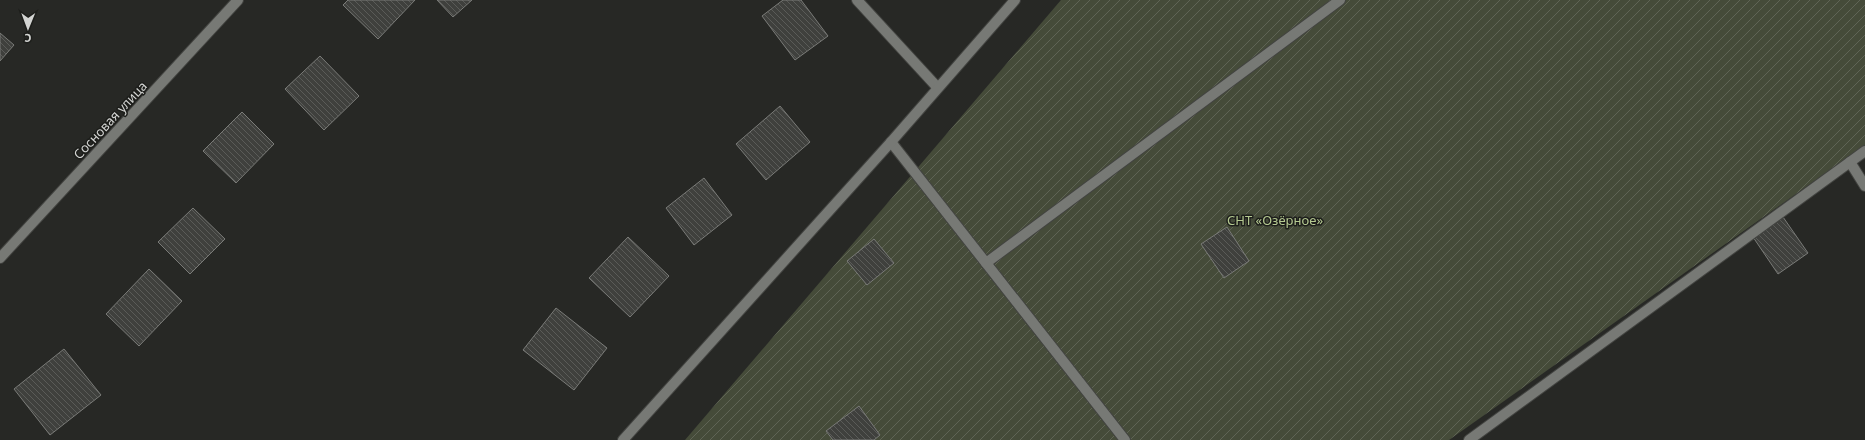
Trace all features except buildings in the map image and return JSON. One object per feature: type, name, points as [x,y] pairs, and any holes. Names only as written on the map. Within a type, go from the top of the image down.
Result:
[{"type":"street","name":"Сосновая улица","points":[[0,258],[238,0]]},
{"type":"street","points":[[857,0],[937,87]]},
{"type":"street","points":[[623,440],[891,142],[937,87],[1015,0]]},
{"type":"street","points":[[986,263],[1340,0]]},
{"type":"street","points":[[891,142],[1125,440]]},
{"type":"street","points":[[1469,440],[1865,150]]},
{"type":"street","points":[[1850,162],[1865,186]]},
{"type":"green space","name":"СНТ «Озёрное»","points":[[1061,0],[1865,0],[1865,145],[1449,440],[685,440]]}]
